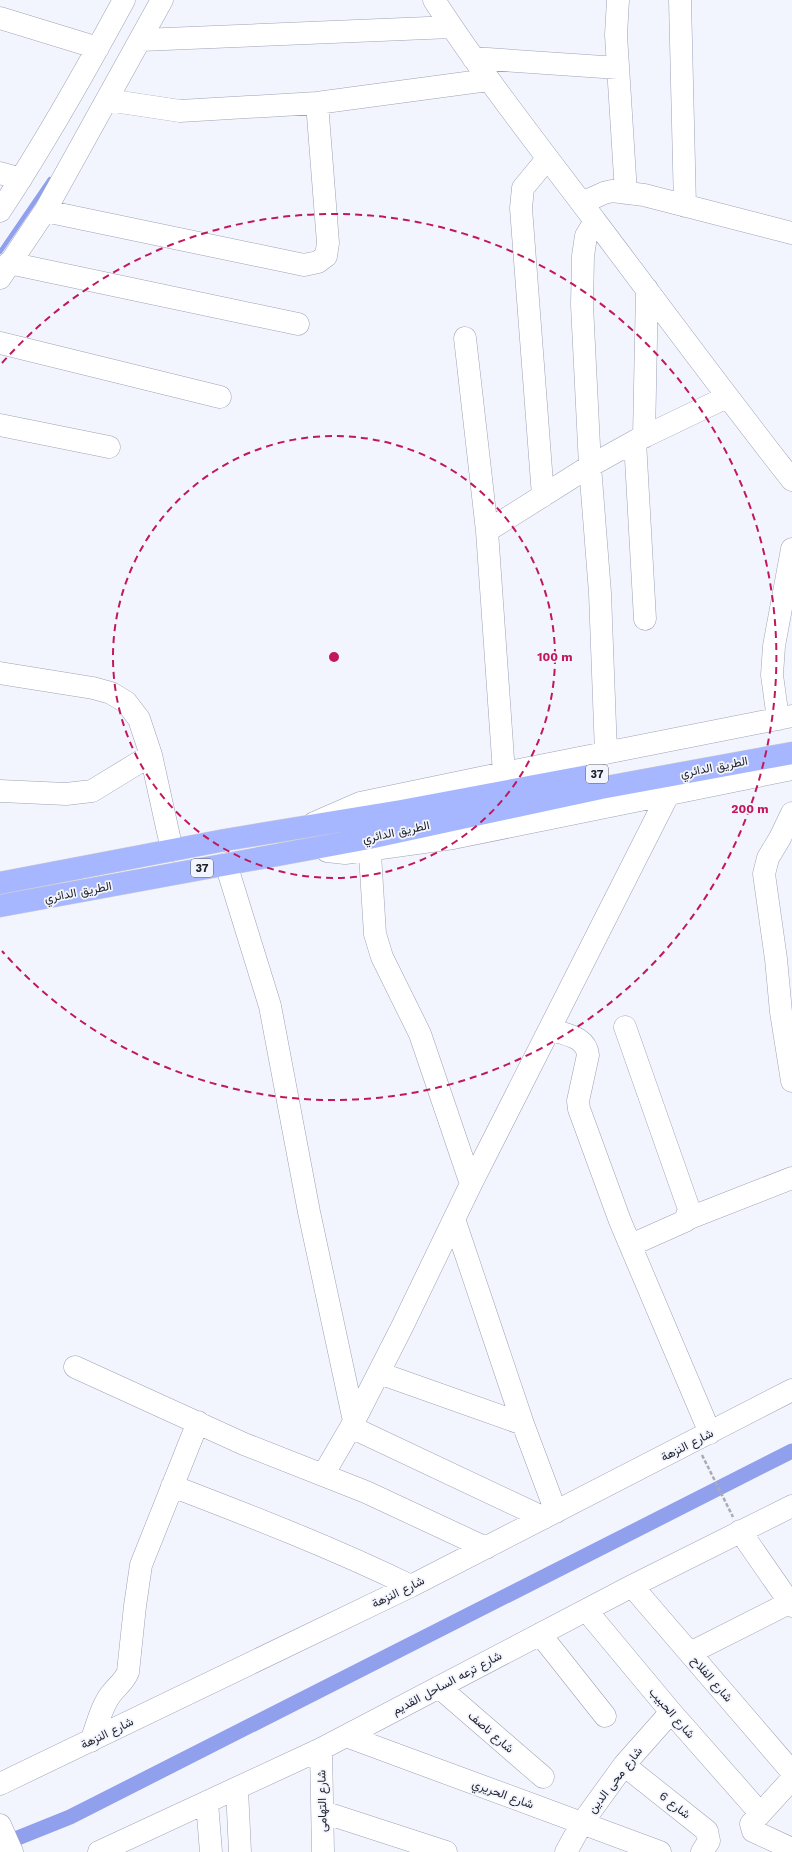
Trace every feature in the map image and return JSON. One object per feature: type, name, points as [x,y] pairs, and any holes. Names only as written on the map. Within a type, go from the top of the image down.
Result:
[{"type":"highway","name":"الطريق الدائري","points":[[0,906],[312,848],[370,844],[402,821],[792,738]]},
{"type":"highway","name":"الطريق الدائري","points":[[0,883],[307,826],[402,821],[601,788],[792,753]]},
{"type":"street","points":[[0,211],[21,179],[98,48],[124,0]]},
{"type":"street","points":[[162,0],[45,211],[5,271],[298,324]]},
{"type":"street","points":[[434,0],[488,80],[727,397],[792,480]]},
{"type":"street","points":[[618,0],[616,35],[626,193]]},
{"type":"street","points":[[680,0],[685,206]]},
{"type":"street","points":[[0,18],[98,48]]},
{"type":"street","points":[[141,40],[452,27]]},
{"type":"street","points":[[473,58],[618,68]]},
{"type":"street","points":[[107,100],[180,111],[317,103],[488,80]]},
{"type":"street","points":[[45,211],[304,266],[318,262],[326,256],[328,243],[317,103]]},
{"type":"street","points":[[543,496],[521,208],[523,188],[547,159]]},
{"type":"street","points":[[0,173],[21,179]]},
{"type":"street","points":[[582,204],[604,193],[612,191],[644,196],[792,233]]},
{"type":"street","points":[[595,221],[586,236],[582,263],[582,305],[590,466],[600,593],[606,753]]},
{"type":"street","points":[[645,619],[639,439],[647,290]]},
{"type":"street","points":[[464,338],[487,531],[504,773]]},
{"type":"street","points":[[0,343],[220,398]]},
{"type":"street","points":[[487,531],[590,466],[639,439],[727,397]]},
{"type":"street","points":[[0,425],[109,447]]},
{"type":"street","points":[[307,826],[338,811],[360,804],[504,773],[785,717],[772,675],[792,548]]},
{"type":"street","points":[[0,674],[93,688],[111,693],[126,702],[139,719],[151,755],[172,850]]},
{"type":"street","points":[[0,791],[66,794],[92,790],[151,755]]},
{"type":"street","points":[[471,1184],[420,1034],[382,957],[375,934],[372,910],[370,844],[452,838],[792,769]]},
{"type":"street","points":[[323,1475],[353,1424],[379,1373],[471,1184],[669,793]]},
{"type":"street","points":[[792,813],[768,858],[764,874],[776,959],[781,1012],[792,1081]]},
{"type":"street","points":[[226,864],[270,1006],[309,1212],[353,1424]]},
{"type":"street","points":[[625,1027],[689,1209],[687,1219]]},
{"type":"street","points":[[550,1029],[581,1040],[587,1049],[588,1055],[578,1101],[579,1109],[631,1245],[710,1433]]},
{"type":"street","points":[[631,1245],[687,1219],[792,1178]]},
{"type":"street","points":[[454,1219],[523,1424],[550,1515]]},
{"type":"street","points":[[75,1367],[244,1444],[366,1492],[486,1548]]},
{"type":"street","points":[[379,1373],[523,1424]]},
{"type":"street","name":"شارع النزهة","points":[[0,1784],[411,1586],[792,1390]]},
{"type":"street","points":[[91,1741],[105,1705],[112,1694],[125,1680],[128,1672],[134,1606],[141,1565],[198,1422]]},
{"type":"street","points":[[353,1424],[550,1515]]},
{"type":"street","points":[[172,1486],[292,1532],[358,1560],[411,1586]]},
{"type":"street","name":"شارع ترعه الساحل القديم","points":[[99,1852],[321,1749],[632,1586],[792,1506]]},
{"type":"street","points":[[690,1653],[791,1605],[740,1532]]},
{"type":"street","name":"شارع الفلاح","points":[[632,1586],[792,1772]]},
{"type":"street","name":"شارع الحبيب","points":[[586,1610],[671,1712],[756,1822]]},
{"type":"street","points":[[540,1634],[605,1716]]},
{"type":"street","name":"شارع ناصف","points":[[439,1687],[543,1777]]},
{"type":"street","name":"شارع محى الدين","points":[[566,1852],[582,1823],[624,1765],[671,1712]]},
{"type":"street","name":"شارع الحريري","points":[[346,1736],[660,1852]]},
{"type":"street","name":"شارع التهامى","points":[[321,1749],[323,1852]]},
{"type":"street","name":"شارع 6","points":[[624,1765],[707,1830],[709,1841],[702,1852]]},
{"type":"street","points":[[237,1789],[240,1852]]},
{"type":"street","points":[[788,1789],[756,1822],[792,1849]]},
{"type":"street","points":[[207,1803],[211,1852]]},
{"type":"street","points":[[323,1812],[446,1852]]},
{"type":"street","points":[[0,1825],[12,1852]]},
{"type":"path","points":[[708,1467],[726,1504]]},
{"type":"waterway","points":[[0,252],[50,179]]},
{"type":"waterway","points":[[0,1845],[70,1817],[792,1451]]}]
